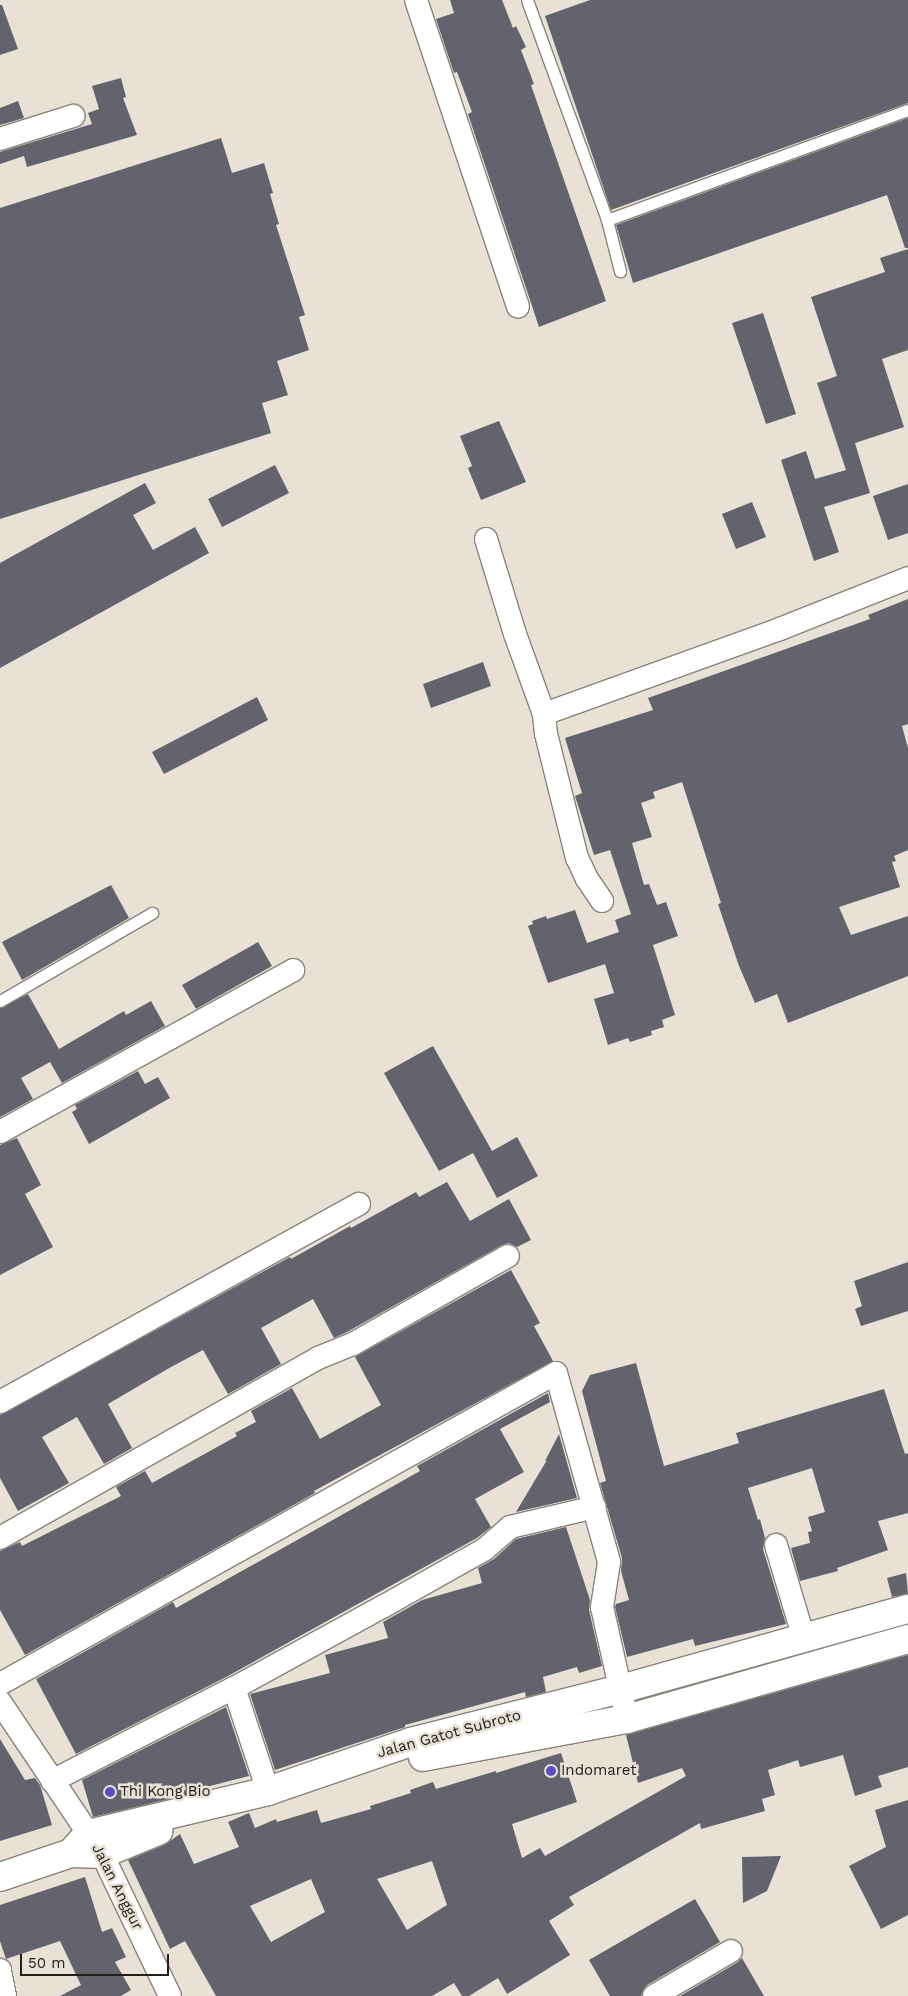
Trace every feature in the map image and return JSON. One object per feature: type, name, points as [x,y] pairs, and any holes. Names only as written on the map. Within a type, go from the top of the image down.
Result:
[{"type":"main road","name":"Jalan Gatot Subroto","points":[[0,1877],[87,1847],[268,1791],[621,1689],[908,1609]]},
{"type":"main road","points":[[87,1847],[161,1830],[413,1750],[627,1719],[908,1639]]},
{"type":"street","points":[[416,0],[518,306]]},
{"type":"street","points":[[0,139],[74,116]]},
{"type":"street","points":[[486,538],[515,634],[544,714],[546,734],[577,858],[587,879],[602,901]]},
{"type":"street","points":[[544,714],[780,629],[908,578]]},
{"type":"street","points":[[0,1132],[293,970]]},
{"type":"street","points":[[0,1402],[359,1204]]},
{"type":"street","points":[[0,1538],[318,1358],[353,1344],[508,1256]]},
{"type":"street","points":[[0,1684],[556,1373],[609,1562],[602,1607],[627,1719]]},
{"type":"street","points":[[52,1781],[234,1688],[485,1550],[510,1527],[594,1507]]},
{"type":"street","points":[[776,1545],[804,1639]]},
{"type":"street","points":[[234,1688],[268,1791]]},
{"type":"street","name":"Jalan Anggur","points":[[0,1702],[52,1781],[170,1996]]},
{"type":"street","points":[[654,1996],[731,1951]]},
{"type":"street","points":[[0,1970],[5,1996]]},
{"type":"lane","points":[[527,0],[607,220],[620,271]]},
{"type":"lane","points":[[607,220],[908,110]]},
{"type":"lane","points":[[0,1000],[152,913]]},
{"type":"building","points":[[450,0],[502,0],[513,28],[516,26],[526,47],[521,50],[534,84],[531,85],[606,301],[539,327],[468,114],[472,112],[457,72],[454,73],[436,19],[454,13]]},
{"type":"building","points":[[590,0],[908,0],[908,103],[611,210],[545,16]]},
{"type":"building","points":[[0,5],[2,5],[18,49],[0,55]]},
{"type":"building","points":[[121,78],[126,97],[123,98],[137,135],[27,167],[24,156],[0,164],[0,152],[92,124],[88,113],[99,109],[92,86]]},
{"type":"building","points":[[18,101],[24,118],[0,125],[0,108]]},
{"type":"building","points":[[908,118],[908,248],[905,248],[887,195],[633,283],[616,225]]},
{"type":"building","points":[[221,138],[232,173],[264,163],[273,193],[270,194],[279,224],[276,225],[305,315],[299,317],[309,350],[277,361],[288,395],[262,403],[271,433],[0,519],[0,208]]},
{"type":"building","points":[[908,249],[908,350],[882,359],[904,427],[855,443],[870,493],[824,507],[839,552],[814,561],[781,460],[806,451],[815,479],[846,470],[817,383],[837,376],[811,297],[885,272],[880,258]]},
{"type":"building","points":[[763,313],[796,414],[766,424],[732,323]]},
{"type":"building","points":[[499,421],[526,482],[481,500],[468,468],[472,466],[460,436]]},
{"type":"building","points":[[275,465],[289,493],[222,527],[208,499]]},
{"type":"building","points":[[145,483],[156,503],[133,515],[153,550],[195,527],[209,553],[0,668],[0,563]]},
{"type":"building","points":[[908,484],[908,533],[888,540],[873,496]]},
{"type":"building","points":[[752,502],[766,537],[736,549],[722,514]]},
{"type":"building","points":[[908,599],[908,724],[902,726],[908,748],[908,850],[894,856],[896,861],[892,862],[900,887],[839,907],[851,935],[908,916],[908,976],[788,1023],[777,994],[755,1003],[739,966],[718,904],[721,903],[682,782],[653,792],[655,798],[641,803],[652,837],[632,843],[644,885],[649,884],[657,905],[666,902],[678,936],[653,945],[675,1015],[662,1020],[664,1027],[651,1031],[652,1035],[630,1042],[628,1038],[608,1045],[594,999],[614,993],[605,964],[548,983],[528,926],[533,924],[532,921],[546,916],[547,919],[575,910],[587,943],[619,932],[615,920],[631,914],[610,850],[594,855],[575,796],[582,793],[565,738],[653,710],[648,698],[870,619],[868,615]]},
{"type":"building","points":[[483,662],[491,686],[431,708],[423,684]]},
{"type":"building","points":[[257,697],[268,720],[164,774],[152,752]]},
{"type":"building","points":[[111,885],[129,918],[22,980],[2,942]]},
{"type":"building","points":[[258,942],[272,966],[196,1009],[182,985]]},
{"type":"building","points":[[28,994],[59,1049],[124,1011],[126,1015],[151,1001],[165,1026],[62,1083],[50,1062],[21,1078],[33,1099],[0,1117],[0,1008]]},
{"type":"building","points":[[433,1046],[492,1151],[517,1137],[538,1176],[497,1198],[473,1153],[439,1171],[384,1073]]},
{"type":"building","points":[[138,1071],[145,1084],[158,1077],[170,1098],[89,1144],[72,1112],[77,1109],[75,1105]]},
{"type":"building","points":[[17,1138],[41,1185],[25,1194],[53,1247],[0,1275],[0,1145]]},
{"type":"building","points":[[447,1182],[470,1221],[509,1199],[531,1240],[517,1247],[509,1243],[502,1245],[334,1338],[313,1299],[261,1328],[281,1364],[228,1394],[203,1350],[108,1404],[132,1448],[104,1464],[77,1417],[42,1437],[69,1483],[18,1511],[0,1478],[0,1415],[290,1257],[291,1259],[416,1192],[419,1197]]},
{"type":"building","points":[[908,1262],[908,1311],[861,1326],[855,1309],[862,1306],[854,1281]]},
{"type":"building","points":[[511,1270],[540,1323],[534,1326],[553,1361],[314,1491],[315,1493],[25,1655],[0,1610],[0,1551],[20,1542],[22,1546],[121,1496],[116,1487],[145,1471],[152,1483],[237,1436],[235,1433],[256,1422],[251,1411],[292,1388],[320,1439],[381,1405],[355,1357]]},
{"type":"building","points":[[636,1363],[664,1466],[739,1443],[736,1433],[884,1389],[905,1454],[908,1453],[908,1513],[878,1521],[888,1550],[837,1568],[838,1571],[800,1581],[791,1548],[810,1543],[808,1532],[812,1531],[808,1517],[825,1512],[812,1468],[748,1488],[758,1520],[760,1519],[765,1538],[763,1549],[786,1624],[695,1646],[693,1639],[627,1657],[615,1607],[616,1604],[629,1600],[621,1571],[622,1558],[600,1483],[606,1481],[582,1391],[590,1375]]},
{"type":"building","points":[[548,1393],[550,1402],[500,1429],[524,1472],[475,1499],[491,1527],[477,1538],[228,1676],[76,1754],[36,1679],[173,1602],[176,1608],[420,1471],[417,1466]]},
{"type":"building","points":[[559,1434],[577,1498],[516,1512],[547,1460],[545,1461]]},
{"type":"building","points":[[566,1527],[590,1600],[589,1610],[602,1666],[579,1673],[577,1667],[543,1677],[546,1692],[526,1697],[525,1692],[405,1725],[405,1727],[275,1770],[250,1694],[330,1673],[325,1655],[388,1638],[383,1622],[422,1600],[482,1583],[478,1568],[494,1559],[516,1539]]},
{"type":"building","points":[[906,1573],[908,1594],[892,1597],[887,1578]]},
{"type":"building","points":[[908,1655],[908,1767],[878,1776],[882,1787],[855,1796],[843,1755],[800,1767],[798,1760],[768,1770],[775,1795],[762,1799],[765,1811],[701,1829],[700,1823],[569,1897],[574,1905],[549,1921],[570,1955],[507,1994],[498,1978],[469,1996],[462,1996],[454,1983],[432,1996],[216,1996],[185,1941],[170,1949],[128,1860],[164,1845],[180,1834],[194,1864],[239,1847],[228,1822],[249,1813],[255,1828],[276,1819],[277,1822],[317,1810],[321,1823],[371,1809],[370,1806],[411,1793],[410,1790],[433,1782],[436,1789],[561,1753],[577,1802],[512,1824],[522,1858],[540,1848],[545,1856],[686,1776],[682,1768],[638,1783],[626,1735]],"holes":[[[432,1861],[447,1905],[407,1930],[377,1879]],[[311,1879],[325,1912],[271,1942],[250,1906]]]},
{"type":"building","points":[[226,1707],[249,1776],[206,1787],[207,1790],[93,1817],[82,1780]]},
{"type":"building","points":[[0,1739],[25,1780],[35,1778],[40,1785],[52,1825],[0,1841]]},
{"type":"building","points":[[908,1800],[908,1915],[881,1929],[849,1866],[886,1847],[875,1810]]},
{"type":"building","points":[[781,1856],[767,1891],[743,1903],[742,1857]]},
{"type":"building","points":[[85,1877],[102,1932],[112,1928],[126,1957],[115,1962],[131,1990],[121,1996],[60,1996],[81,1985],[60,1941],[6,1959],[0,1941],[0,1905]]},
{"type":"building","points":[[695,1899],[720,1942],[647,1985],[641,1996],[610,1996],[589,1960]]},
{"type":"building","points":[[742,1958],[764,1996],[680,1996],[738,1962]]},
{"type":"place","name":"Indomaret","points":[[551,1771]]},
{"type":"place","name":"Thi Kong Bio","points":[[110,1792]]}]
